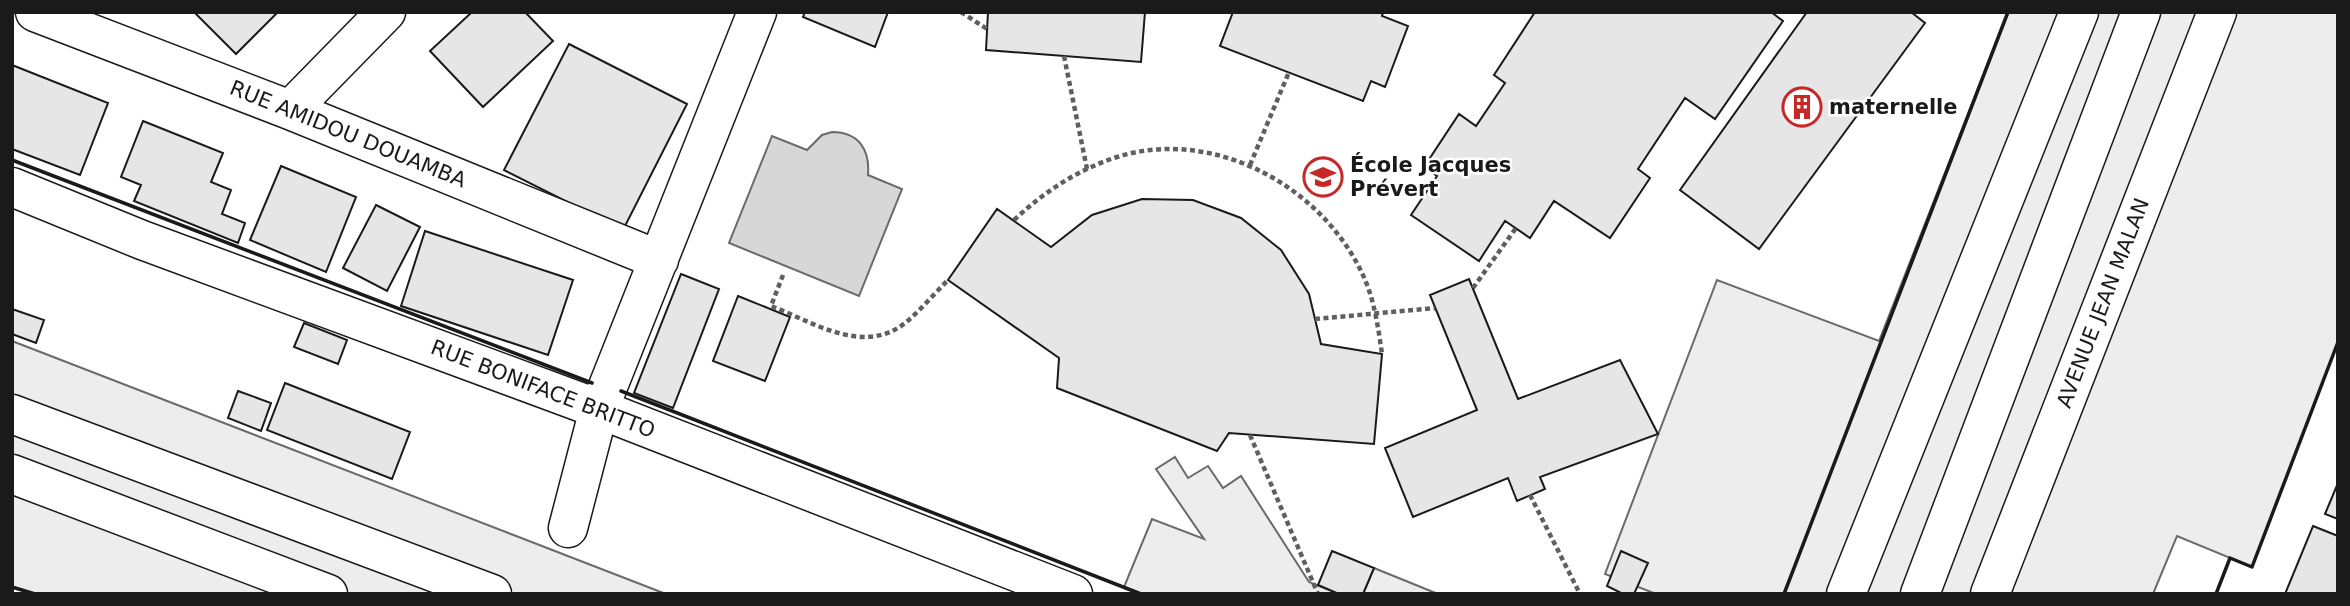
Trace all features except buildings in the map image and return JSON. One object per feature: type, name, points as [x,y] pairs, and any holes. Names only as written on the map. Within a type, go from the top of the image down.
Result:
[{"type":"main road","name":"RUE AMIDOU DOUAMBA","points":[[35,12],[290,110],[659,260]]},
{"type":"main road","points":[[290,110],[386,12]]},
{"type":"main road","points":[[568,528],[599,409],[757,12]]},
{"type":"main road","points":[[1846,594],[2079,12]]},
{"type":"main road","points":[[1920,594],[2141,12]]},
{"type":"main road","name":"AVENUE JEAN MALAN","points":[[1993,590],[2217,12]]},
{"type":"main road","name":"RUE BONIFACE BRITTO","points":[[12,187],[155,244],[599,409],[1073,594]]},
{"type":"main road","points":[[12,414],[492,594]]},
{"type":"main road","points":[[12,474],[328,594]]},
{"type":"path","points":[[961,12],[987,29]]},
{"type":"path","points":[[1065,56],[1087,169]]},
{"type":"path","points":[[1250,165],[1289,72]]},
{"type":"path","points":[[1014,220],[1045,192],[1087,169],[1119,157],[1161,150],[1202,152],[1250,165],[1280,181],[1314,206],[1341,237],[1362,273],[1376,313],[1382,354]]},
{"type":"path","points":[[1473,288],[1516,229]]},
{"type":"path","points":[[783,275],[771,306],[848,336],[867,340],[885,335],[905,323],[948,280]]},
{"type":"path","points":[[1315,319],[1435,308]]},
{"type":"path","points":[[1250,435],[1318,594]]},
{"type":"path","points":[[1530,495],[1580,594]]},
{"type":"shaded area","points":[[2008,12],[2338,12],[2338,342],[2252,567],[2177,536],[2153,594],[1656,594],[1605,574],[1717,280],[1879,341]]},
{"type":"shaded area","points":[[832,132],[849,135],[861,144],[867,158],[868,175],[902,189],[859,296],[729,243],[772,136],[807,150],[822,135]]},
{"type":"shaded area","points":[[12,341],[666,594],[35,594],[12,587]]},
{"type":"shaded area","points":[[1175,457],[1188,478],[1208,466],[1223,488],[1241,476],[1309,582],[1339,594],[1141,594],[1124,587],[1152,519],[1204,539],[1156,469]]},
{"type":"shaded area","points":[[1374,568],[1438,594],[1363,594]]},
{"type":"wall","points":[[1784,594],[2008,12]]},
{"type":"wall","points":[[12,160],[592,383]]},
{"type":"wall","points":[[2216,594],[2230,558],[2252,567],[2338,342]]},
{"type":"wall","points":[[621,391],[1141,594]]},
{"type":"wall","points":[[12,587],[35,594]]},
{"type":"place","name":"maternelle","points":[[1802,107]]},
{"type":"place","name":"École Jacques Prévert","points":[[1323,177]]}]
